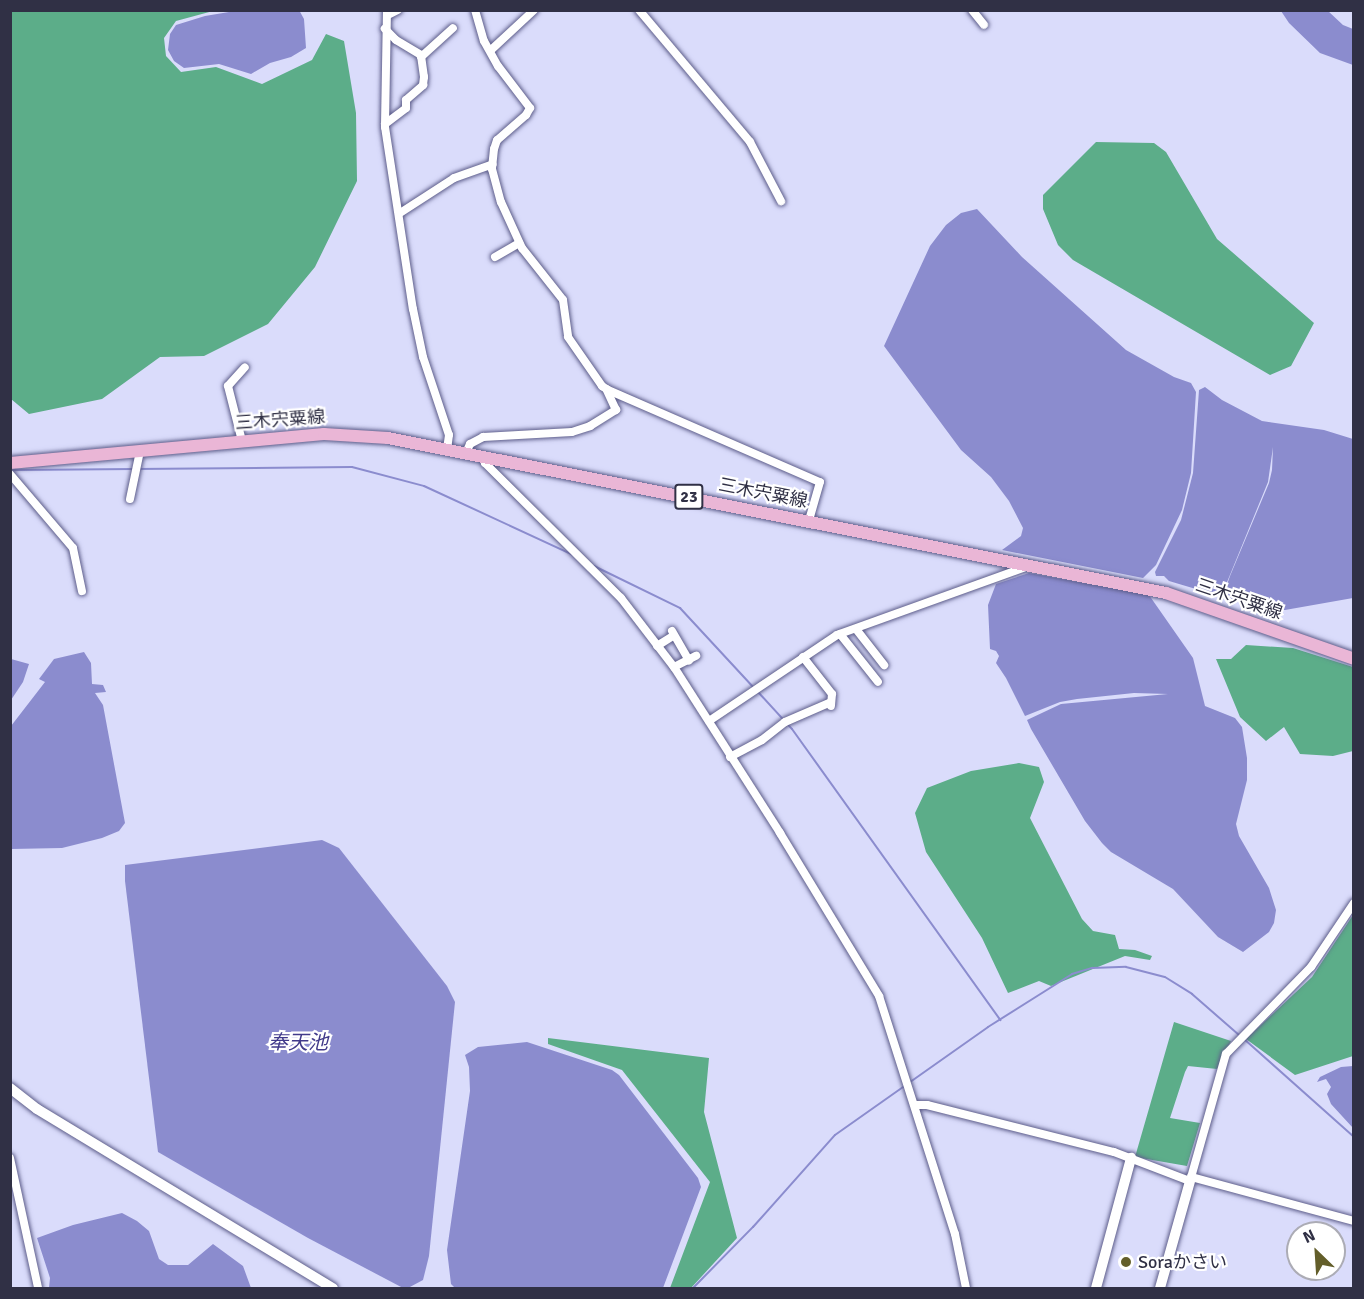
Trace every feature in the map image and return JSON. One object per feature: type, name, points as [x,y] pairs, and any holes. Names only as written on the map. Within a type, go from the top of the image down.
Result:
[{"type":"main road","name":"三木宍粟線","points":[[10,463],[324,434],[359,435],[447,449],[1167,593],[1353,658]]},
{"type":"street","points":[[398,10],[387,13],[385,29],[385,124],[400,213],[412,307],[423,357],[449,435],[447,449]]},
{"type":"street","points":[[466,453],[470,444],[483,437],[572,432],[590,426],[616,410],[606,388],[568,337],[563,300],[519,243],[501,202],[493,164],[497,140],[531,108],[498,66],[484,41],[475,10]]},
{"type":"street","points":[[491,50],[534,10]]},
{"type":"street","points":[[639,10],[750,142],[781,201]]},
{"type":"street","points":[[972,10],[984,25]]},
{"type":"street","points":[[421,57],[453,28]]},
{"type":"street","points":[[385,29],[396,40],[421,57]]},
{"type":"street","points":[[385,124],[390,123],[405,108],[406,100],[423,85],[421,57]]},
{"type":"street","points":[[400,213],[454,177],[493,164]]},
{"type":"street","points":[[495,256],[519,243]]},
{"type":"street","points":[[242,441],[228,386],[245,367]]},
{"type":"street","points":[[606,388],[820,482],[809,520]]},
{"type":"street","points":[[129,499],[140,451]]},
{"type":"street","points":[[484,457],[485,463],[621,598],[674,667],[785,841],[879,996],[955,1234],[966,1288]]},
{"type":"street","points":[[10,474],[73,548],[82,591]]},
{"type":"street","points":[[709,721],[840,634],[1026,568],[1031,564]]},
{"type":"street","points":[[856,629],[884,664]]},
{"type":"street","points":[[657,646],[673,633],[692,658],[674,667]]},
{"type":"street","points":[[840,634],[878,682]]},
{"type":"street","points":[[730,757],[762,740],[785,722],[831,705],[832,693],[803,657]]},
{"type":"street","points":[[1160,1288],[1219,1072],[1226,1054],[1241,1036],[1311,968],[1353,903]]},
{"type":"street","points":[[10,1088],[37,1109],[333,1288]]},
{"type":"street","points":[[915,1105],[927,1105],[976,1117],[1131,1158],[1190,1179],[1353,1221]]},
{"type":"street","points":[[10,1158],[38,1288]]},
{"type":"street","points":[[1096,1288],[1131,1158]]},
{"type":"green space","points":[[10,11],[213,11],[176,21],[164,38],[166,56],[181,72],[216,67],[262,84],[312,60],[326,34],[344,41],[356,113],[357,181],[315,267],[268,324],[204,356],[160,357],[102,399],[29,414],[11,399]]},
{"type":"green space","points":[[1096,142],[1154,143],[1166,152],[1217,239],[1314,323],[1291,366],[1270,375],[1073,260],[1058,245],[1043,209],[1043,195]]},
{"type":"green space","points":[[1246,645],[1293,648],[1353,667],[1353,751],[1333,756],[1300,754],[1284,727],[1266,741],[1240,717],[1216,659],[1231,659]]},
{"type":"green space","points":[[1019,763],[1039,767],[1044,782],[1030,818],[1082,919],[1093,931],[1115,935],[1119,949],[1135,950],[1152,956],[1150,960],[1125,956],[1051,986],[1039,981],[1008,993],[982,938],[926,852],[915,813],[927,788],[971,771]]},
{"type":"green space","points":[[1353,915],[1353,1056],[1295,1075],[1246,1039],[1312,977]]},
{"type":"green space","points":[[1174,1022],[1231,1041],[1217,1069],[1188,1066],[1185,1072],[1170,1118],[1200,1123],[1187,1166],[1135,1157]]},
{"type":"green space","points":[[548,1038],[709,1058],[704,1112],[737,1238],[691,1288],[670,1288],[710,1182],[622,1070],[548,1044]]},
{"type":"water","points":[[299,10],[304,19],[306,48],[291,57],[270,63],[251,74],[219,64],[184,68],[174,61],[168,50],[170,34],[176,25],[205,16],[235,11]]},
{"type":"water","points":[[1281,11],[1328,11],[1343,25],[1353,29],[1353,65],[1320,53],[1289,23]]},
{"type":"water","points":[[977,209],[1022,257],[1126,350],[1174,377],[1191,383],[1196,392],[1191,473],[1182,510],[1156,565],[1143,578],[1002,550],[1021,536],[1023,528],[1009,501],[991,477],[961,450],[884,346],[930,246],[946,225],[961,213]]},
{"type":"water","points":[[1205,387],[1222,400],[1262,421],[1324,430],[1353,439],[1353,598],[1285,610],[1265,609],[1226,597],[1224,593],[1230,576],[1269,483],[1273,447],[1268,482],[1223,592],[1216,595],[1169,581],[1164,576],[1156,576],[1155,572],[1181,520],[1193,473],[1199,390]]},
{"type":"water","points":[[1029,573],[1149,595],[1193,658],[1205,706],[1235,718],[1242,727],[1247,758],[1247,780],[1236,824],[1239,836],[1269,888],[1276,910],[1274,923],[1269,932],[1243,952],[1218,937],[1173,889],[1111,852],[1102,843],[1085,821],[1031,729],[1027,720],[1061,704],[1168,694],[1134,693],[1077,699],[1060,702],[1025,716],[996,663],[999,656],[996,651],[990,649],[988,605],[996,584]]},
{"type":"water","points":[[84,652],[91,663],[92,684],[103,685],[106,692],[95,693],[103,705],[125,823],[119,831],[102,838],[62,848],[11,849],[11,726],[45,682],[39,679],[54,659]]},
{"type":"water","points":[[11,659],[29,664],[23,682],[11,700]]},
{"type":"water","name":"奉天池","points":[[322,840],[339,848],[447,986],[455,1002],[429,1256],[423,1280],[408,1288],[403,1288],[308,1238],[158,1152],[125,881],[125,865]]},
{"type":"water","points":[[527,1042],[612,1070],[619,1075],[698,1178],[701,1187],[663,1288],[455,1288],[451,1284],[447,1250],[470,1091],[469,1067],[465,1055],[478,1047]]},
{"type":"water","points":[[1354,1066],[1353,1128],[1331,1104],[1327,1094],[1331,1087],[1326,1079],[1317,1082],[1320,1077],[1341,1067]]},
{"type":"water","points":[[122,1213],[149,1231],[159,1259],[168,1265],[188,1265],[213,1244],[243,1266],[251,1288],[49,1288],[50,1278],[37,1238],[73,1225]]},
{"type":"waterway","points":[[14,470],[352,467],[424,486],[573,555]]},
{"type":"waterway","points":[[594,566],[680,608],[754,688]]},
{"type":"waterway","points":[[758,692],[792,729],[1000,1020]]},
{"type":"waterway","points":[[693,1288],[753,1227],[835,1135],[988,1027],[1072,974],[1092,968],[1126,967],[1165,977],[1192,994],[1239,1035]]},
{"type":"waterway","points":[[1244,1039],[1354,1137]]},
{"type":"place","name":"Soraかさい","points":[[1126,1262]]}]
